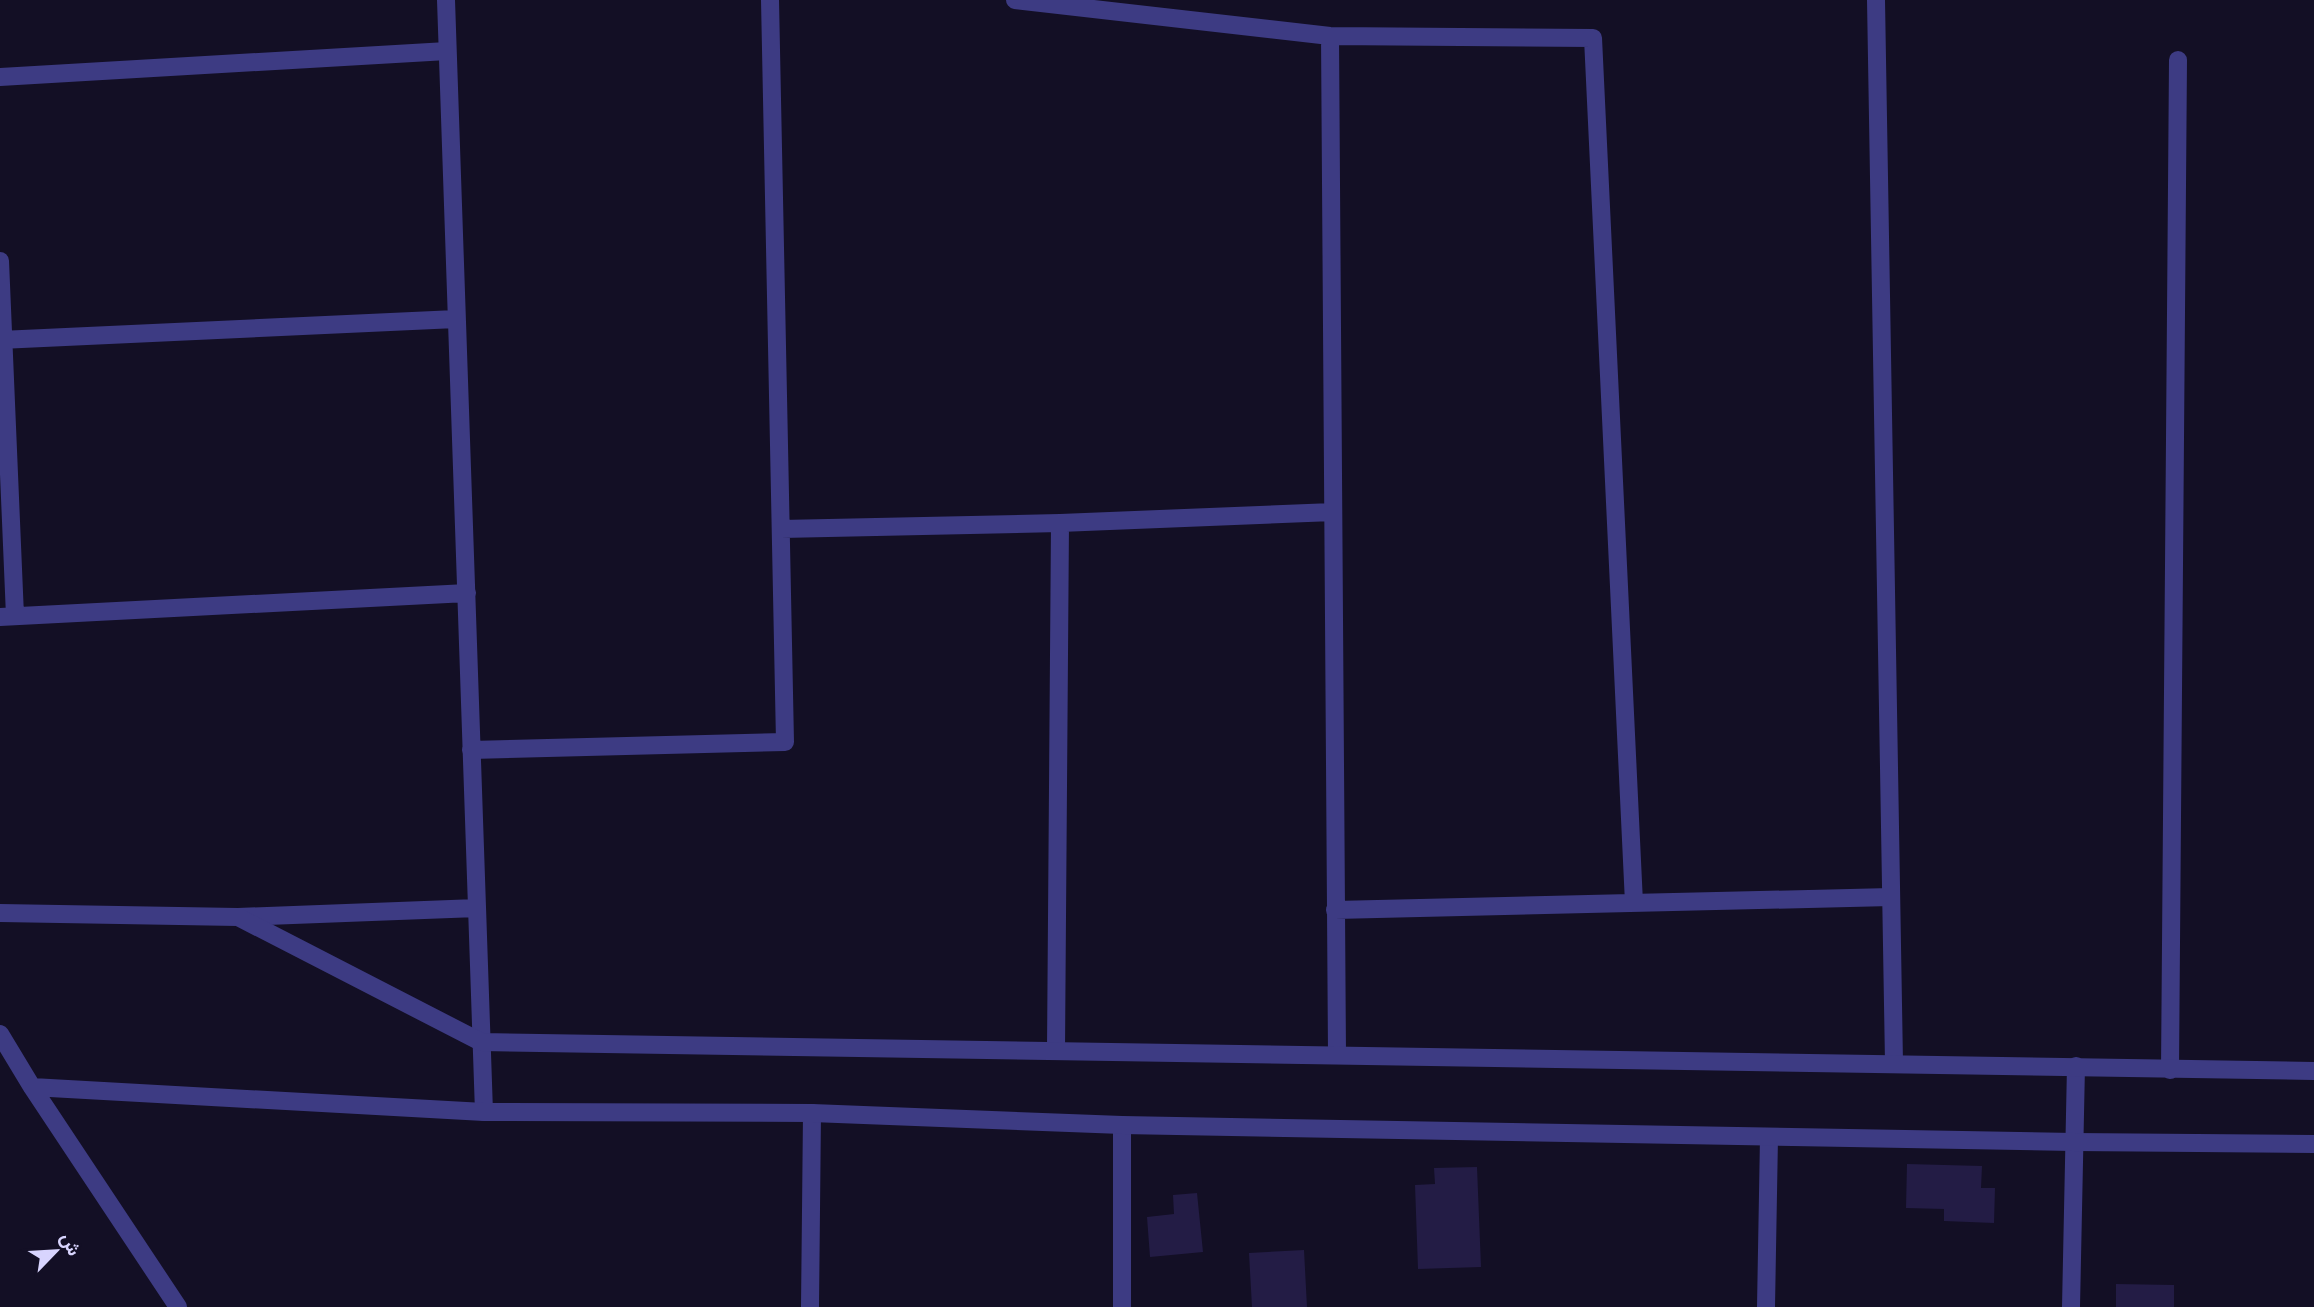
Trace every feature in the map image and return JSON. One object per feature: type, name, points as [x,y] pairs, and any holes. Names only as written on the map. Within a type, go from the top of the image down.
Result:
[{"type":"street","points":[[446,0],[484,1112]]},
{"type":"street","points":[[471,750],[785,743],[769,0]]},
{"type":"street","points":[[1015,0],[1330,36],[1593,38],[1634,903]]},
{"type":"street","points":[[1876,0],[1894,1063]]},
{"type":"street","points":[[1330,36],[1337,1055]]},
{"type":"street","points":[[0,77],[447,51]]},
{"type":"street","points":[[2170,1070],[2178,60]]},
{"type":"street","points":[[0,261],[8,617],[467,593]]},
{"type":"street","points":[[2,340],[456,318]]},
{"type":"street","points":[[781,529],[1060,523],[1333,512]]},
{"type":"street","points":[[1056,1051],[1060,523]]},
{"type":"street","points":[[1335,910],[1891,897]]},
{"type":"street","points":[[0,913],[238,917],[477,908]]},
{"type":"street","points":[[238,917],[481,1042],[2314,1071]]},
{"type":"street","points":[[0,1034],[32,1087],[178,1307]]},
{"type":"street","points":[[2071,1307],[2076,1066]]},
{"type":"street","points":[[32,1087],[484,1112],[812,1113],[1122,1125],[2314,1144]]},
{"type":"street","points":[[810,1307],[812,1113]]},
{"type":"street","points":[[1122,1125],[1122,1307]]},
{"type":"street","points":[[1766,1307],[1769,1137]]},
{"type":"building","points":[[1907,1164],[1982,1166],[1981,1188],[1995,1188],[1994,1223],[1944,1221],[1944,1209],[1906,1208]]},
{"type":"building","points":[[1477,1167],[1481,1267],[1418,1269],[1415,1185],[1435,1184],[1434,1168]]},
{"type":"building","points":[[1197,1193],[1203,1252],[1150,1257],[1147,1217],[1174,1214],[1173,1195]]},
{"type":"building","points":[[1304,1250],[1307,1307],[1252,1307],[1249,1253]]},
{"type":"building","points":[[2116,1284],[2174,1285],[2174,1307],[2116,1307]]}]
